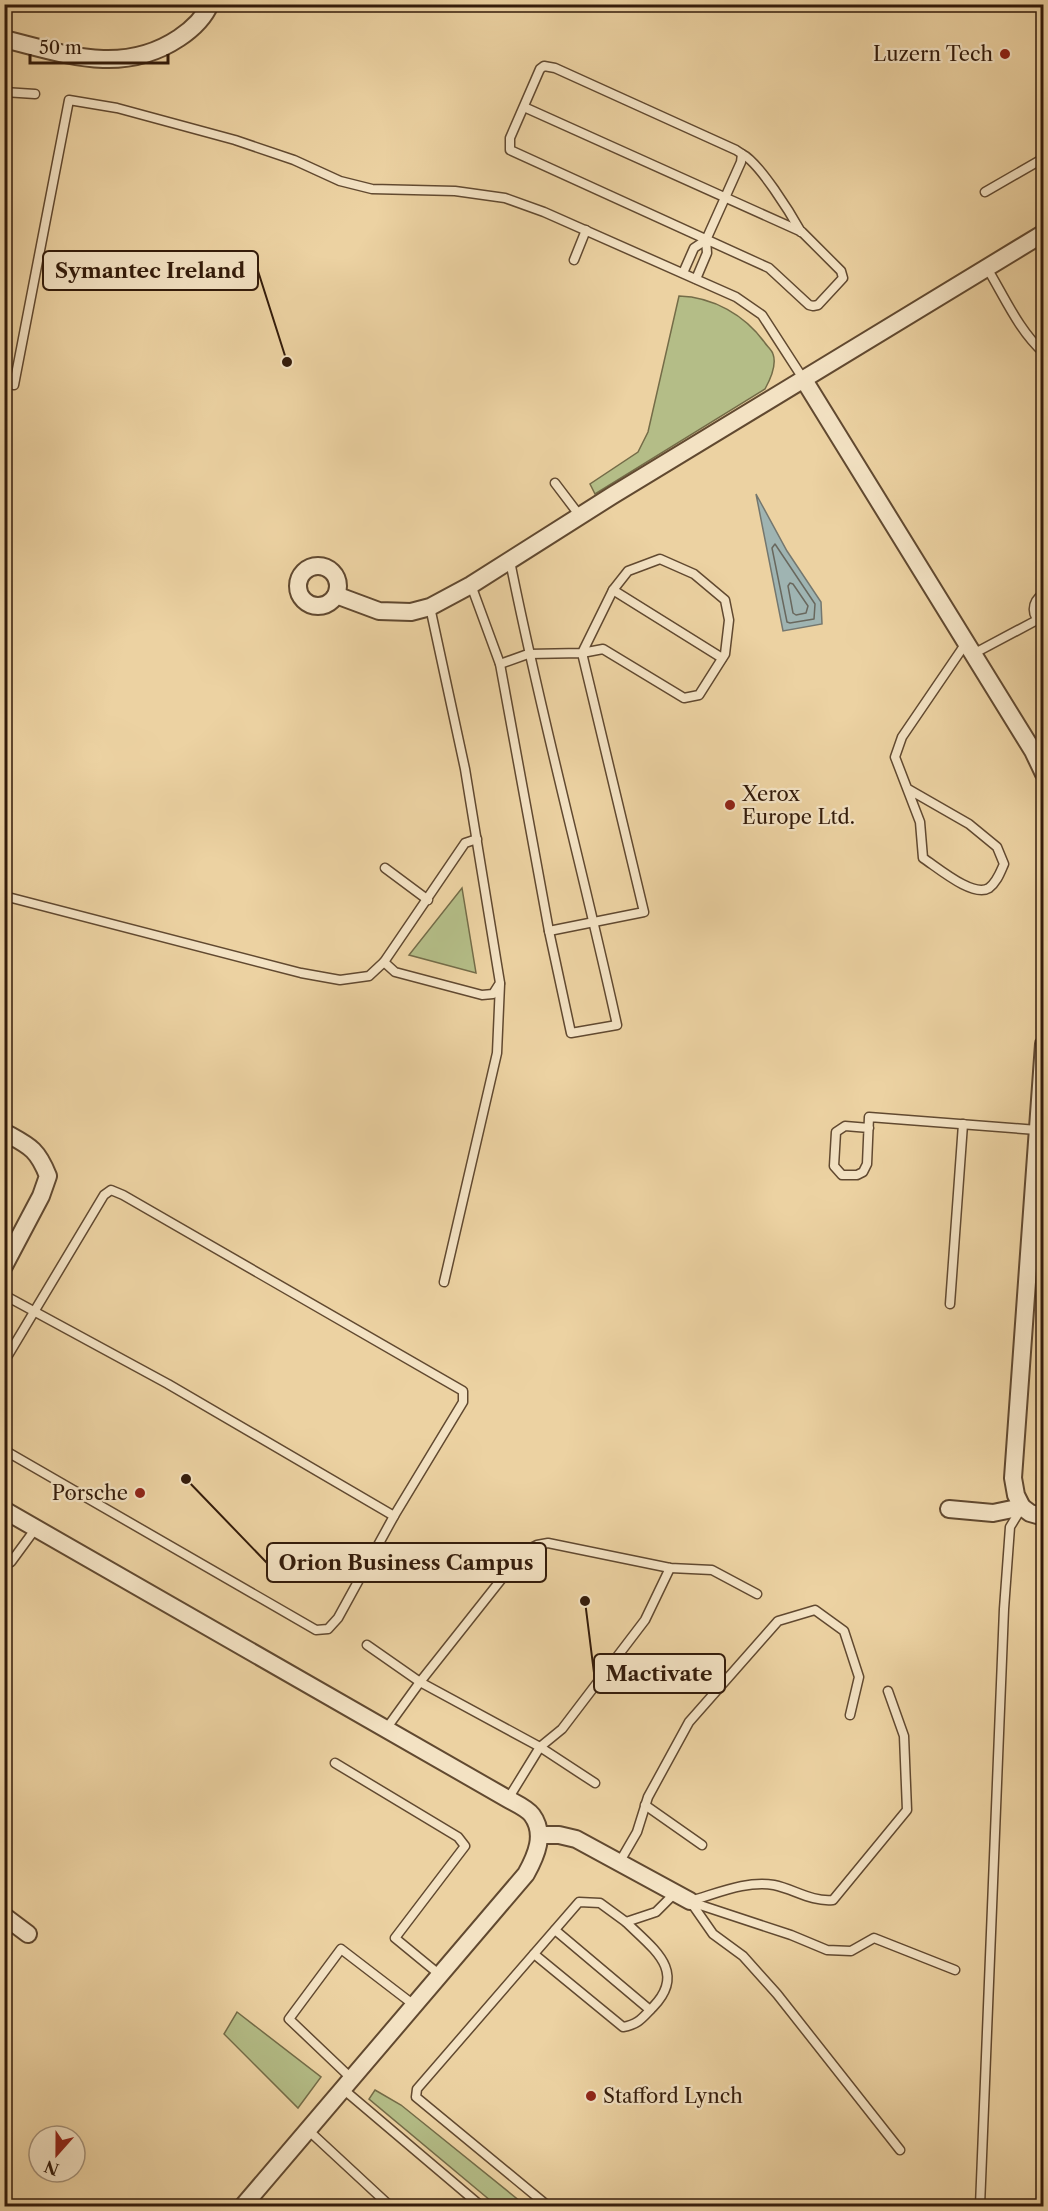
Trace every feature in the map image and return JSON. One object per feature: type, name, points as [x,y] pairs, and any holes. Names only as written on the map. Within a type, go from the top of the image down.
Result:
[{"type":"street","points":[[4,39],[99,60],[132,59],[162,50],[189,32],[210,4]]},
{"type":"street","points":[[336,596],[379,611],[411,612],[430,607],[471,585],[1044,233]]},
{"type":"street","points":[[804,380],[1033,751],[1044,774]]},
{"type":"street","points":[[1044,1044],[1037,1130],[1036,1250],[1013,1478],[1016,1495],[1022,1508],[1044,1517]]},
{"type":"street","points":[[4,1132],[33,1148],[48,1176],[41,1196],[4,1266]]},
{"type":"street","points":[[949,1509],[993,1513],[1022,1508]]},
{"type":"street","points":[[4,1510],[508,1798],[532,1814],[539,1835],[536,1856],[526,1874],[243,2206]]},
{"type":"street","points":[[539,1835],[559,1835],[576,1839],[683,1897]]},
{"type":"street","points":[[4,1916],[28,1934]]},
{"type":"lane","points":[[544,66],[555,68],[742,154],[752,162],[802,232],[841,271],[843,278],[818,305],[813,306],[802,299],[773,270],[510,150],[510,138],[540,69],[544,66]]},
{"type":"lane","points":[[4,92],[35,94]]},
{"type":"lane","points":[[14,385],[69,100],[117,108],[235,140],[294,160],[340,181],[372,189],[456,191],[505,198],[586,230],[736,297],[762,315],[804,380]]},
{"type":"lane","points":[[524,107],[802,232]]},
{"type":"lane","points":[[696,279],[707,253],[706,240],[741,162],[742,154]]},
{"type":"lane","points":[[985,192],[1044,158]]},
{"type":"lane","points":[[574,260],[586,230]]},
{"type":"lane","points":[[683,273],[694,248],[706,240]]},
{"type":"lane","points":[[987,268],[1027,334],[1044,353]]},
{"type":"lane","points":[[555,483],[580,516]]},
{"type":"lane","points":[[500,664],[528,654],[582,653],[603,649],[684,698],[699,695],[725,654],[729,620],[725,600],[694,574],[660,559],[628,571],[613,590],[582,653],[644,912],[549,931]]},
{"type":"lane","points":[[471,585],[500,664],[570,1033],[617,1025],[594,921],[528,654],[510,560]]},
{"type":"lane","points":[[613,590],[722,658]]},
{"type":"lane","points":[[908,789],[969,824],[997,847],[1004,864],[995,883],[986,890],[972,890],[923,858],[920,822],[895,757],[902,737],[969,648],[1040,622],[1033,610],[1036,599],[1044,593]]},
{"type":"lane","points":[[430,607],[465,769],[500,983],[497,1053],[444,1282]]},
{"type":"lane","points":[[4,896],[290,970],[340,980],[369,976],[384,962],[465,843],[477,839]]},
{"type":"lane","points":[[385,868],[428,900]]},
{"type":"lane","points":[[384,962],[395,972],[482,995],[493,994],[500,983]]},
{"type":"lane","points":[[869,1128],[845,1126],[836,1132],[834,1166],[842,1175],[857,1175],[866,1168],[869,1128],[869,1117],[1037,1130]]},
{"type":"lane","points":[[950,1304],[963,1124]]},
{"type":"lane","points":[[4,1362],[104,1196],[111,1190],[463,1391],[463,1402],[394,1516],[338,1618],[328,1629],[316,1630],[4,1450]]},
{"type":"lane","points":[[4,1295],[168,1384],[394,1516]]},
{"type":"lane","points":[[980,2206],[1004,1609],[1010,1527],[1022,1508]]},
{"type":"lane","points":[[4,1558],[11,1562],[36,1528]]},
{"type":"lane","points":[[386,1729],[420,1682],[524,1552],[537,1545],[548,1543],[670,1568],[712,1570],[757,1594]]},
{"type":"lane","points":[[508,1798],[540,1747],[562,1729],[645,1620],[670,1568]]},
{"type":"lane","points":[[619,1863],[637,1832],[645,1804],[689,1722],[778,1621],[815,1610],[844,1631],[859,1677],[850,1715]]},
{"type":"lane","points":[[368,1646],[420,1682],[540,1747],[595,1783]]},
{"type":"lane","points":[[626,1922],[656,1912],[683,1897],[762,1884],[775,1885],[820,1902],[833,1900],[907,1810],[904,1736],[888,1691]]},
{"type":"lane","points":[[335,1763],[458,1837],[465,1846],[395,1938],[440,1975]]},
{"type":"lane","points":[[645,1804],[702,1845]]},
{"type":"lane","points":[[683,1897],[827,1950],[852,1951],[874,1938],[956,1970]]},
{"type":"lane","points":[[683,1897],[713,1934],[743,1956],[777,1994],[900,2150]]},
{"type":"lane","points":[[534,1953],[623,2026],[636,2025],[663,1996],[669,1980],[664,1962],[626,1922],[600,1903],[579,1902],[534,1953],[417,2089],[416,2097],[548,2206]]},
{"type":"lane","points":[[555,1930],[650,2010]]},
{"type":"lane","points":[[414,2005],[341,1949],[289,2019],[347,2084],[481,2206]]},
{"type":"lane","points":[[308,2130],[390,2206]]},
{"type":"green space","points":[[679,296],[716,304],[748,324],[774,358],[769,381],[765,389],[595,494],[590,484],[638,452],[648,432]]},
{"type":"green space","points":[[462,888],[476,973],[409,955]]},
{"type":"green space","points":[[1043,1262],[1043,1501],[1036,1500]]},
{"type":"green space","points":[[237,2012],[321,2077],[298,2108],[224,2034]]},
{"type":"green space","points":[[375,2090],[401,2105],[526,2206],[497,2206],[369,2099]]},
{"type":"water","points":[[756,494],[787,551],[821,602],[822,624],[783,631]]},
{"type":"place","name":"Luzern Tech","points":[[1005,54]]},
{"type":"place","name":"Symantec Ireland","points":[[287,362]]},
{"type":"place","name":"Xerox Europe Ltd.","points":[[730,805]]},
{"type":"place","name":"Orion Business Campus","points":[[186,1479]]},
{"type":"place","name":"Porsche","points":[[140,1493]]},
{"type":"place","name":"Mactivate","points":[[585,1601]]},
{"type":"place","name":"Stafford Lynch","points":[[591,2096]]}]
